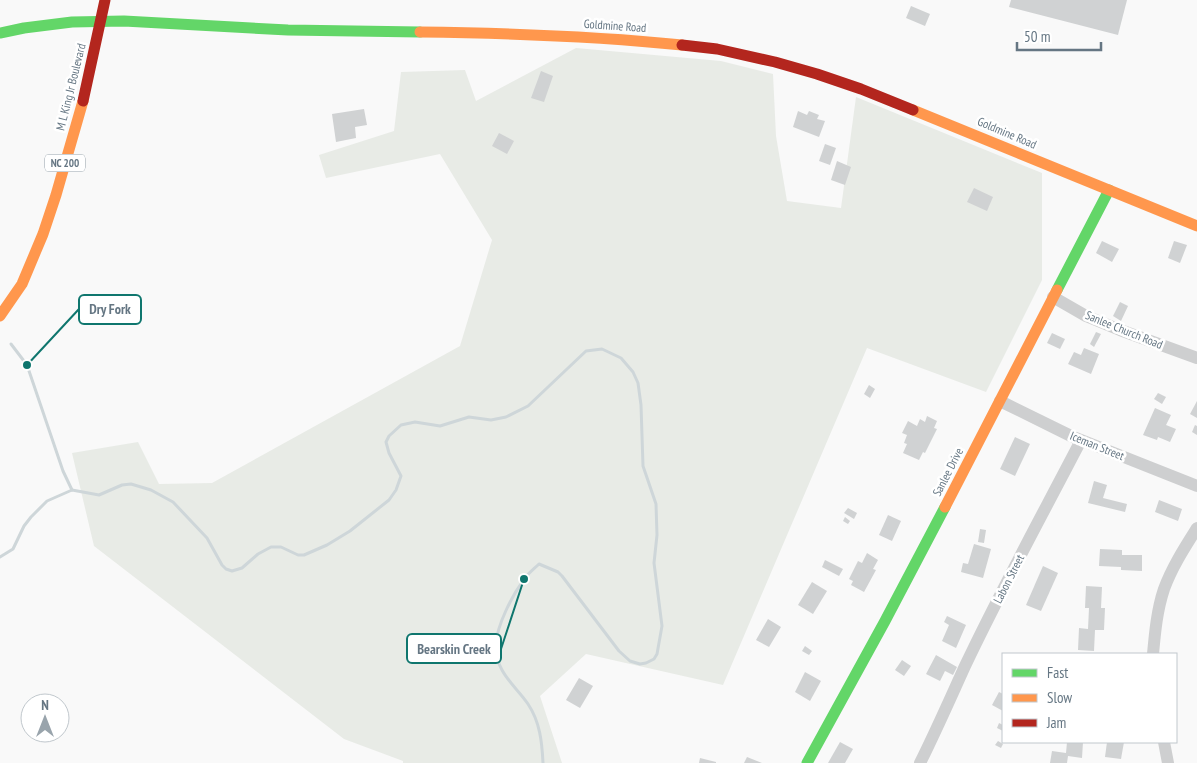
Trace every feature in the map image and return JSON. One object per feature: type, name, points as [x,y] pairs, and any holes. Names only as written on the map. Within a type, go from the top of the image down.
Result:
[{"type":"main road","name":"M L King Jr Boulevard","points":[[0,316],[22,284],[43,234],[83,102],[106,0]]},
{"type":"main road","name":"Goldmine Road","points":[[0,33],[72,22],[134,22],[288,30],[556,35],[632,40],[716,50],[775,62],[861,89],[1197,226]]},
{"type":"main road","name":"Sanlee Drive","points":[[807,763],[871,649],[1109,190]]},
{"type":"street","name":"Sanlee Church Road","points":[[1053,297],[1086,316],[1197,358]]},
{"type":"street","name":"Iceman Street","points":[[1000,401],[1080,440],[1197,486]]},
{"type":"street","name":"Labon Street","points":[[920,763],[1008,579],[1080,440]]},
{"type":"street","points":[[1153,653],[1158,614],[1164,589],[1197,528]]},
{"type":"street","points":[[1164,743],[1168,763]]},
{"type":"shaded area","points":[[576,48],[721,61],[773,74],[776,136],[787,201],[841,208],[856,97],[1042,173],[1042,280],[986,392],[867,348],[723,685],[586,654],[540,696],[562,763],[403,763],[403,761],[344,739],[94,546],[72,453],[138,442],[159,484],[212,483],[460,346],[492,240],[440,154],[326,178],[319,155],[394,131],[401,72],[465,70],[476,101]]},
{"type":"building","points":[[1011,0],[1127,0],[1118,35],[1009,7]]},
{"type":"building","points":[[911,6],[930,14],[925,26],[906,18]]},
{"type":"building","points":[[541,71],[553,76],[544,102],[531,98]]},
{"type":"building","points":[[364,109],[367,125],[355,127],[356,138],[336,142],[332,114]]},
{"type":"building","points":[[798,111],[807,115],[809,111],[819,115],[817,119],[825,121],[819,137],[793,127]]},
{"type":"building","points":[[499,133],[514,141],[507,154],[492,146]]},
{"type":"building","points":[[825,144],[836,148],[830,165],[819,161]]},
{"type":"building","points":[[837,161],[851,167],[845,185],[831,180]]},
{"type":"building","points":[[974,188],[993,197],[987,211],[967,202]]},
{"type":"building","points":[[1102,241],[1119,249],[1112,262],[1096,253]]},
{"type":"building","points":[[1174,241],[1187,245],[1180,263],[1168,258]]},
{"type":"building","points":[[1120,302],[1128,306],[1121,321],[1113,316]]},
{"type":"building","points":[[1096,332],[1101,334],[1094,347],[1090,344]]},
{"type":"building","points":[[1052,333],[1065,339],[1060,349],[1047,343]]},
{"type":"building","points":[[1084,348],[1099,354],[1091,374],[1068,364],[1074,352],[1081,355]]},
{"type":"building","points":[[869,385],[875,389],[870,398],[864,394]]},
{"type":"building","points":[[1158,393],[1166,397],[1162,404],[1154,399]]},
{"type":"building","points":[[1197,401],[1197,418],[1190,414]]},
{"type":"building","points":[[1155,408],[1171,415],[1166,425],[1176,429],[1170,442],[1158,437],[1157,440],[1143,435]]},
{"type":"building","points":[[927,416],[937,421],[934,428],[937,429],[925,453],[923,452],[919,460],[903,453],[907,444],[904,443],[907,435],[902,433],[908,421],[917,426],[920,419],[925,422]]},
{"type":"building","points":[[1195,425],[1197,426],[1197,435],[1192,432]]},
{"type":"building","points":[[1015,437],[1030,444],[1015,476],[1000,469]]},
{"type":"building","points":[[1094,481],[1107,485],[1103,498],[1127,504],[1125,512],[1088,503]]},
{"type":"building","points":[[1159,500],[1182,509],[1178,521],[1155,512]]},
{"type":"building","points":[[848,508],[857,513],[854,519],[844,513]]},
{"type":"building","points":[[888,515],[901,521],[892,541],[879,535]]},
{"type":"building","points":[[845,517],[850,521],[848,524],[843,521]]},
{"type":"building","points":[[980,529],[986,530],[984,543],[978,542]]},
{"type":"building","points":[[974,544],[991,549],[983,578],[961,572],[963,563],[968,564]]},
{"type":"building","points":[[1100,549],[1122,550],[1122,555],[1142,555],[1142,571],[1121,570],[1121,567],[1099,566]]},
{"type":"building","points":[[867,553],[878,560],[873,569],[876,570],[864,592],[851,585],[853,581],[849,579],[858,561],[862,563]]},
{"type":"building","points":[[825,560],[843,569],[839,576],[822,567]]},
{"type":"building","points":[[1043,566],[1058,573],[1041,611],[1026,605]]},
{"type":"building","points":[[812,582],[827,591],[813,614],[798,605]]},
{"type":"building","points":[[1086,586],[1102,587],[1101,608],[1105,608],[1104,630],[1095,630],[1094,651],[1078,650],[1079,628],[1088,629],[1089,608],[1085,608]]},
{"type":"building","points":[[947,616],[966,625],[956,648],[942,641],[949,625],[944,622]]},
{"type":"building","points":[[768,619],[781,627],[769,647],[756,640]]},
{"type":"building","points":[[805,646],[812,651],[809,655],[802,651]]},
{"type":"building","points":[[936,655],[957,667],[953,675],[945,671],[940,681],[926,674]]},
{"type":"building","points":[[902,660],[911,666],[904,676],[895,670]]},
{"type":"building","points":[[805,672],[821,681],[810,701],[795,692]]},
{"type":"building","points":[[579,678],[593,686],[580,708],[566,700]]},
{"type":"building","points":[[999,692],[1002,694],[1002,710],[992,705]]},
{"type":"building","points":[[999,723],[1002,724],[1002,730],[997,728]]},
{"type":"building","points":[[998,741],[1003,744],[1001,748],[995,745]]},
{"type":"building","points":[[840,742],[853,749],[845,763],[828,763]]},
{"type":"building","points":[[1067,743],[1083,743],[1082,758],[1068,756],[1067,763],[1050,763],[1052,751],[1066,753]]},
{"type":"building","points":[[1107,743],[1124,743],[1121,759],[1105,757]]},
{"type":"building","points":[[747,757],[762,763],[744,763]]},
{"type":"building","points":[[700,758],[716,762],[716,763],[699,763]]},
{"type":"waterway","points":[[11,344],[27,365],[63,471],[72,490]]},
{"type":"waterway","points":[[0,557],[13,549],[24,526],[47,501],[72,490],[99,495],[122,485],[131,484],[151,490],[173,502],[207,538],[226,569],[232,571],[242,568],[258,554],[271,547],[281,547],[298,555],[304,555],[327,545],[350,531],[389,500],[396,490],[401,476],[389,453],[386,442],[389,436],[401,425],[415,422],[440,426],[469,417],[491,420],[506,417],[528,406],[586,351],[602,349],[621,358],[633,372],[638,383],[641,405],[643,466],[656,504],[657,535],[654,563],[662,626],[657,654],[654,659],[640,664],[630,661],[619,651],[558,572],[539,564],[526,576],[514,594],[502,620],[497,636],[496,650],[502,670],[528,704],[538,725],[543,763]]},
{"type":"traffic: fast","points":[[0,33],[72,22],[124,21],[288,30],[420,32]]},
{"type":"traffic: fast","points":[[1057,290],[1109,190]]},
{"type":"traffic: fast","points":[[807,763],[945,507]]},
{"type":"traffic: slow","points":[[420,32],[617,39],[682,45]]},
{"type":"traffic: slow","points":[[0,316],[22,284],[43,234],[83,101]]},
{"type":"traffic: slow","points":[[913,110],[1197,226]]},
{"type":"traffic: slow","points":[[945,507],[1057,290]]},
{"type":"traffic: jam","points":[[83,101],[105,0]]},
{"type":"traffic: jam","points":[[682,45],[717,49],[775,62],[861,89],[913,110]]},
{"type":"place","name":"Dry Fork","points":[[27,365]]},
{"type":"place","name":"Bearskin Creek","points":[[524,579]]}]
